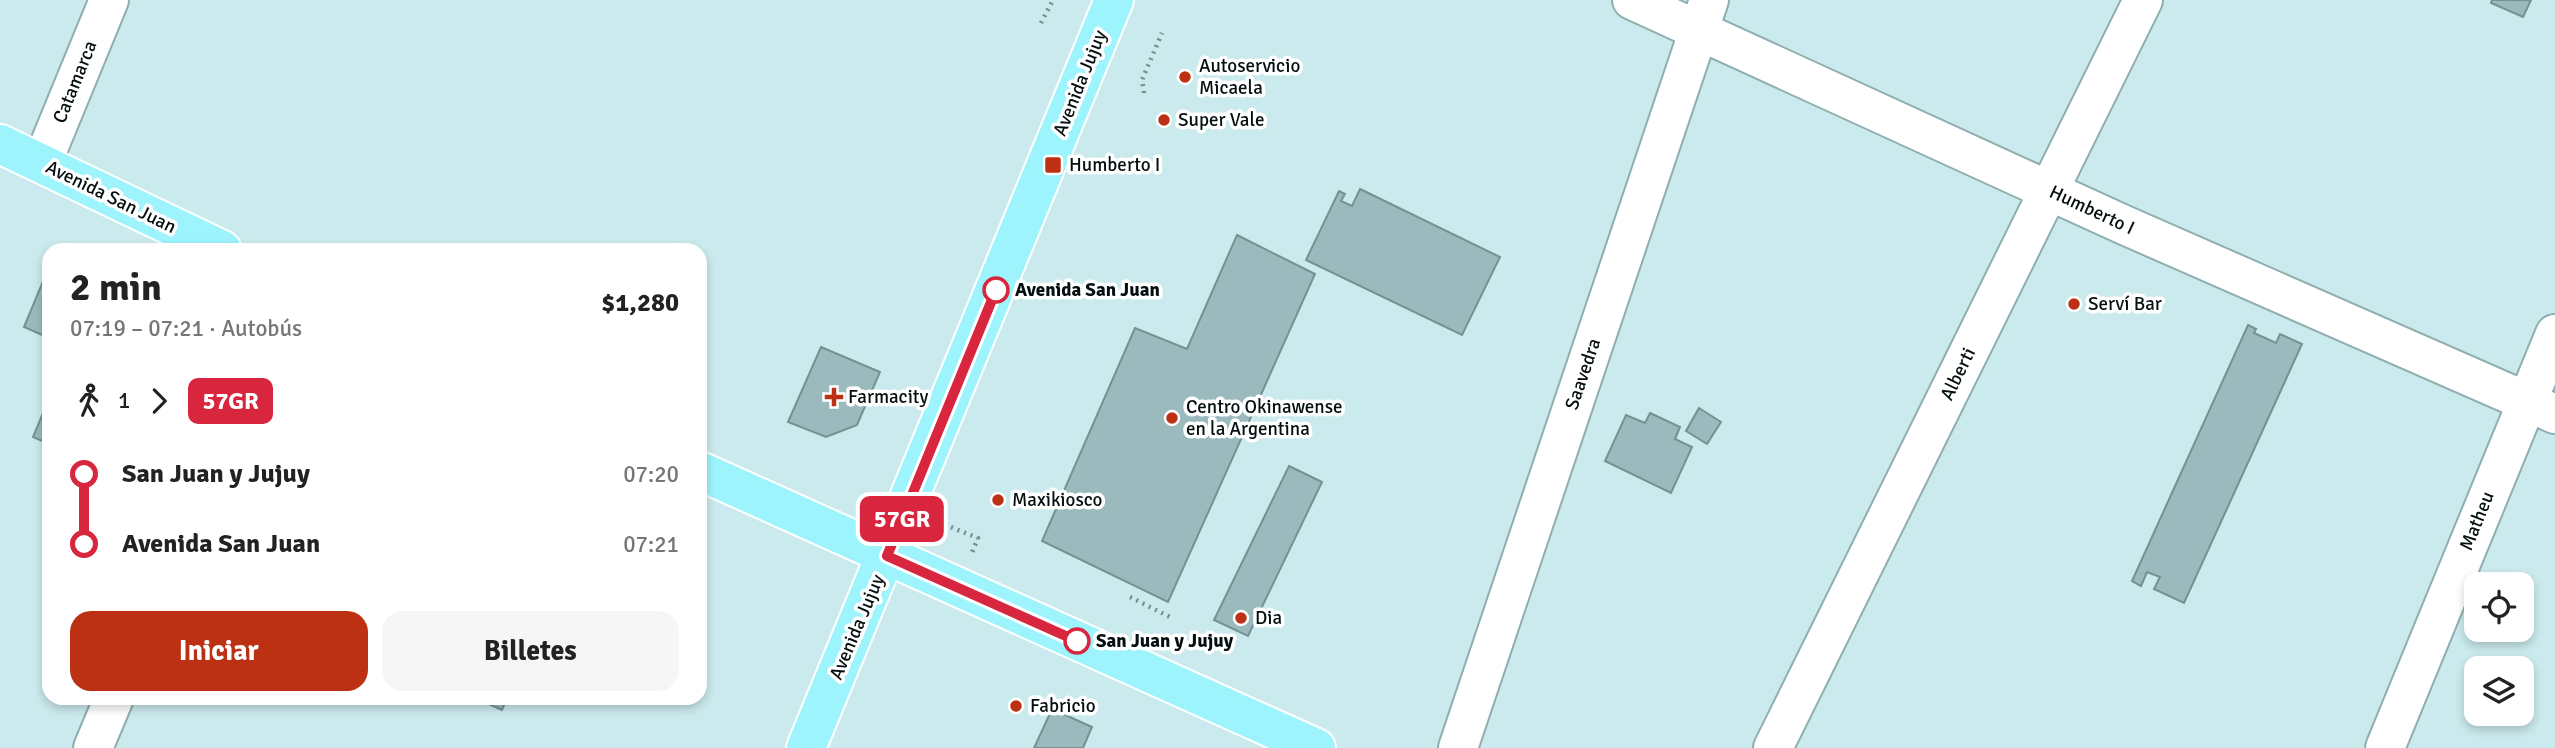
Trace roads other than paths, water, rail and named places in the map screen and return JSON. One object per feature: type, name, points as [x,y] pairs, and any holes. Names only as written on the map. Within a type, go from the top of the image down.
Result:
[{"type":"main road","name":"Avenida Jujuy","points":[[806,748],[1114,0]]},
{"type":"main road","name":"Avenida San Juan","points":[[0,144],[208,243]]},
{"type":"main road","points":[[707,474],[1300,745]]},
{"type":"street","name":"Catamarca","points":[[42,163],[109,0]]},
{"type":"street","name":"Humberto I","points":[[1632,0],[1704,16],[2049,190],[2540,407]]},
{"type":"street","name":"Alberti","points":[[1773,748],[2143,0]]},
{"type":"street","name":"Saavedra","points":[[1458,748],[1704,16]]},
{"type":"street","name":"Matheu","points":[[2385,748],[2540,407],[2555,334]]},
{"type":"street","points":[[93,748],[111,705]]},
{"type":"place","name":"Autoservicio Micaela","points":[[1185,77]]},
{"type":"place","name":"Super Vale","points":[[1164,120]]},
{"type":"place","name":"Humberto I","points":[[1053,165]]},
{"type":"place","name":"Avenida San Juan","points":[[996,290]]},
{"type":"place","name":"Serví Bar","points":[[2074,304]]},
{"type":"place","name":"Farmacity","points":[[834,397]]},
{"type":"place","name":"Centro Okinawense en la Argentina","points":[[1172,418]]},
{"type":"place","name":"Maxikiosco","points":[[998,500]]},
{"type":"place","name":"Dia","points":[[1241,618]]},
{"type":"place","name":"San Juan y Jujuy","points":[[1077,641]]},
{"type":"place","name":"Fabricio","points":[[1016,706]]}]
